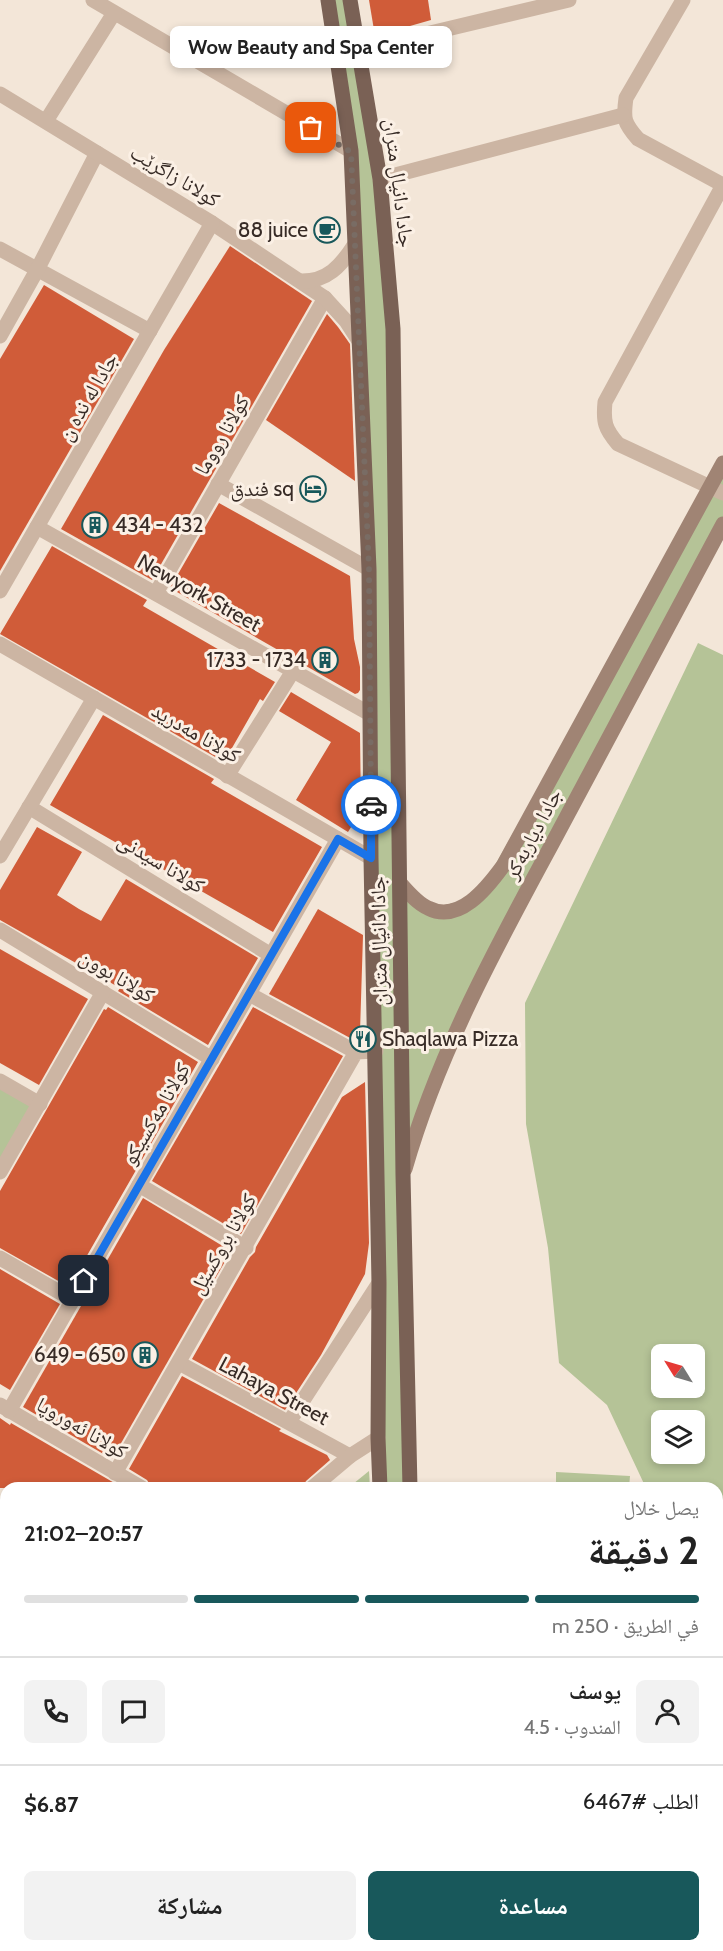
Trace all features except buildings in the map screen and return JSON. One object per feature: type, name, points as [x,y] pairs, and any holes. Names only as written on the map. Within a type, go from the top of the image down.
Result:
[{"type":"main road","name":"جادا دانيال متران","points":[[328,0],[351,152],[369,569],[380,1482]]},
{"type":"main road","name":"جادا دانيال متران","points":[[350,0],[380,179],[393,329],[403,1175],[410,1482]]},
{"type":"main road","name":"جادا دیاربه‌كر","points":[[400,884],[411,896],[429,909],[446,913],[462,907],[477,897],[490,883],[503,866],[717,490],[723,463]]},
{"type":"main road","name":"جادا دیاربه‌كر","points":[[403,1175],[430,1092],[460,1020],[723,524]]},
{"type":"street","points":[[93,0],[351,152]]},
{"type":"street","points":[[359,50],[568,0]]},
{"type":"street","points":[[682,0],[626,98],[623,116],[628,127],[638,139],[723,185],[605,402],[603,417],[608,432],[618,444],[717,490]]},
{"type":"street","points":[[46,121],[114,13]]},
{"type":"street","name":"كولانا زاگرێب","points":[[0,94],[212,223],[325,298],[359,341]]},
{"type":"street","points":[[380,179],[623,116]]},
{"type":"street","points":[[0,336],[97,153]]},
{"type":"street","name":"جادا له نده ن","points":[[1,586],[38,527],[212,223]]},
{"type":"street","points":[[300,281],[311,282],[327,277],[338,267],[355,244]]},
{"type":"street","points":[[0,249],[150,331]]},
{"type":"street","name":"كولانا رووما","points":[[156,593],[325,298]]},
{"type":"street","points":[[218,484],[369,569]]},
{"type":"street","name":"Newyork Street","points":[[38,527],[370,714]]},
{"type":"street","name":"كولانا مه‌درید","points":[[0,644],[371,858]]},
{"type":"street","points":[[227,776],[293,671]]},
{"type":"street","points":[[0,856],[94,699]]},
{"type":"street","name":"كولانا سيدنى","points":[[29,807],[271,955]]},
{"type":"street","name":"كولانا مەکسیکو","points":[[5,1408],[73,1300],[338,839]]},
{"type":"street","name":"كولانا بوون","points":[[0,930],[212,1059]]},
{"type":"street","points":[[0,1172],[103,992]]},
{"type":"street","points":[[249,994],[356,1052],[376,1051]]},
{"type":"street","name":"كولانا بروکسێل","points":[[116,1473],[356,1052]]},
{"type":"street","points":[[0,1081],[40,1104]]},
{"type":"street","points":[[139,1185],[246,1248]]},
{"type":"street","points":[[0,1258],[73,1300]]},
{"type":"street","points":[[289,1422],[379,1283]]},
{"type":"street","name":"Lahaya Street","points":[[179,1363],[350,1456]]},
{"type":"street","name":"كولانا ئه‌وروپا","points":[[5,1408],[132,1482]]},
{"type":"street","points":[[319,1482],[350,1456],[378,1438]]},
{"type":"green space","points":[[330,0],[348,0],[363,82],[391,343],[408,1482],[382,1482],[361,330]]},
{"type":"green space","points":[[723,463],[723,524],[498,944],[403,1175],[400,883],[429,909],[477,897]]},
{"type":"green space","points":[[698,643],[723,655],[723,1482],[643,1482],[607,1405],[559,1363],[548,1248],[526,1124],[525,1003]]},
{"type":"green space","points":[[0,1081],[40,1104],[0,1172]]},
{"type":"green space","points":[[369,1471],[370,1482],[355,1482]]},
{"type":"green space","points":[[556,1472],[630,1476],[630,1482],[556,1482]]},
{"type":"way so far","points":[[311,128],[351,152],[369,569],[371,805]]},
{"type":"place","name":"Wow Beauty and Spa Center","points":[[311,128]]},
{"type":"place","name":"88 juice","points":[[327,230]]},
{"type":"place","name":"فندق sq","points":[[313,489]]},
{"type":"place","name":"434 - 432","points":[[95,525]]},
{"type":"place","name":"1733 - 1734","points":[[325,660]]},
{"type":"place","name":"Shaqlawa Pizza","points":[[363,1039]]},
{"type":"place","name":"649 - 650","points":[[145,1355]]},
{"type":"route","points":[[84,1281],[338,839],[371,858],[371,805]]}]
